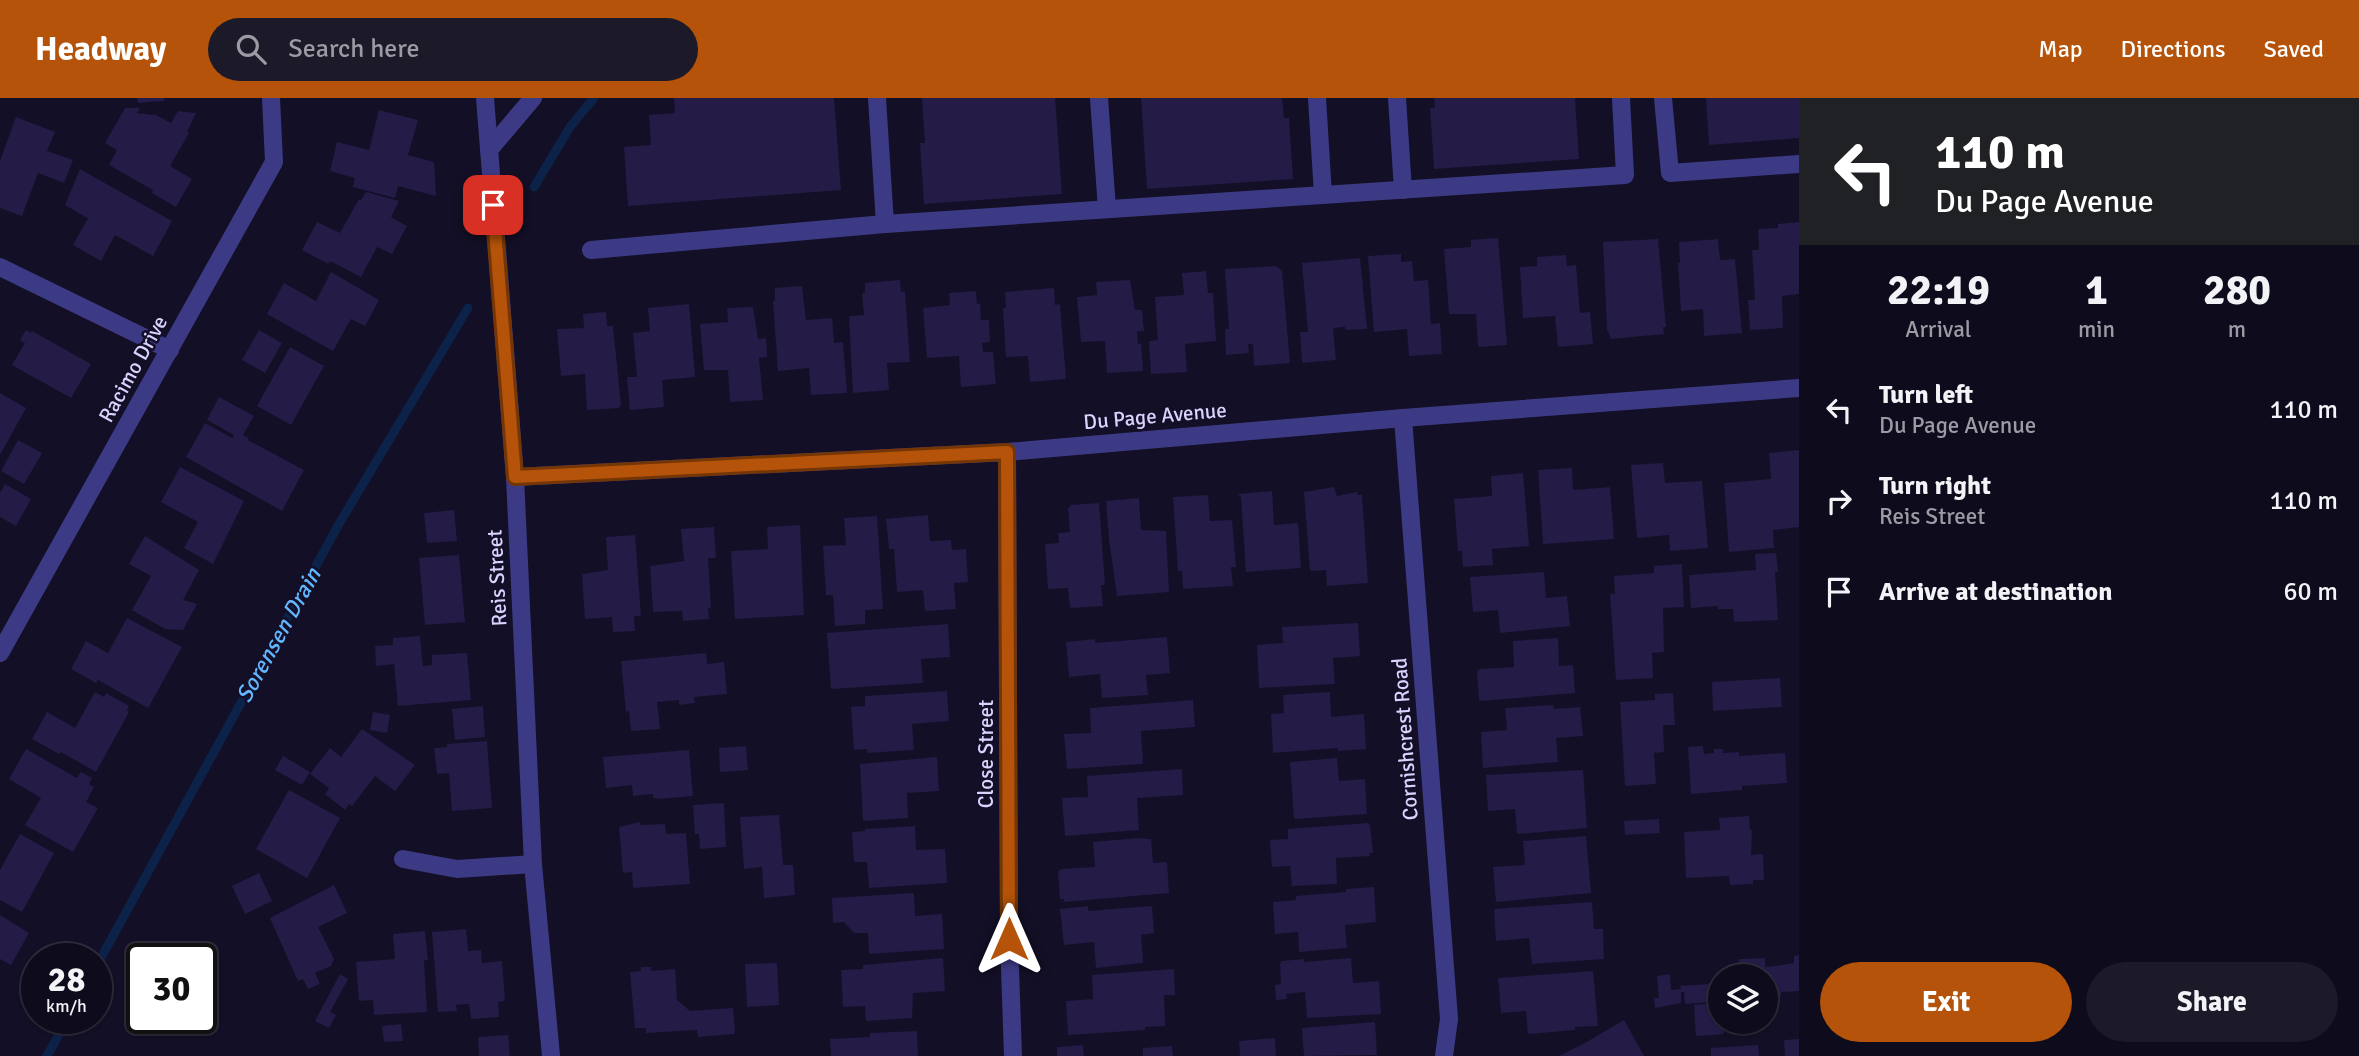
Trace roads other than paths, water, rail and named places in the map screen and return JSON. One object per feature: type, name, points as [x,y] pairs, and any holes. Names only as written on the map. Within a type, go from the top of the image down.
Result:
[{"type":"street","name":"Racimo Drive","points":[[0,653],[274,162],[271,98]]},
{"type":"street","name":"Reis Street","points":[[485,98],[515,477],[533,864],[551,1056]]},
{"type":"street","points":[[489,150],[533,98]]},
{"type":"street","points":[[877,98],[885,224]]},
{"type":"street","points":[[1099,98],[1107,209]]},
{"type":"street","points":[[1317,98],[1323,195]]},
{"type":"street","points":[[1397,98],[1403,190]]},
{"type":"street","points":[[591,250],[885,224],[1625,175],[1620,98]]},
{"type":"street","points":[[1663,98],[1670,173],[1799,164]]},
{"type":"street","points":[[0,267],[170,350]]},
{"type":"street","name":"Du Page Avenue","points":[[515,477],[1007,452],[1799,388]]},
{"type":"street","name":"Cornishcrest Road","points":[[1403,418],[1449,1019],[1444,1056]]},
{"type":"street","name":"Close Street","points":[[1007,452],[1009,939],[1013,1056]]},
{"type":"street","points":[[403,859],[457,869],[533,864]]},
{"type":"waterway","name":"Sorensen Drain","points":[[534,187],[570,127],[594,98]]},
{"type":"waterway","name":"Sorensen Drain","points":[[109,943],[339,524],[468,308]]},
{"type":"waterway","name":"Sorensen Drain","points":[[47,1056],[59,1034]]}]
